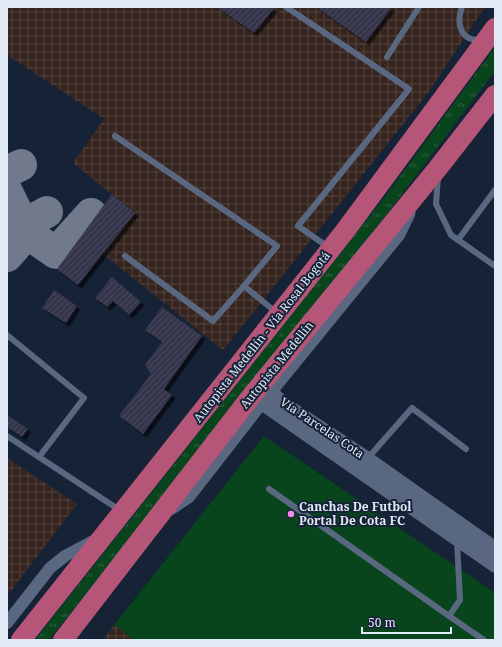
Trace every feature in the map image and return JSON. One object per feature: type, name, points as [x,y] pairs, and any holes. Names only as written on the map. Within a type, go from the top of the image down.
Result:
[{"type":"highway","name":"Autopista Medellín - Vía Rosal Bogotá","points":[[21,640],[122,511],[332,249],[491,34]]},
{"type":"highway","name":"Autopista Medellín","points":[[63,640],[249,399],[488,108]]},
{"type":"street","name":"Vía Parcelas Cota","points":[[162,511],[176,505],[188,496],[265,396],[398,234],[414,197]]},
{"type":"street","name":"Vía Parcelas Cota","points":[[265,396],[282,403],[366,459],[495,549]]},
{"type":"street","name":"Vía Parcelas Cota","points":[[265,396],[456,539],[495,565]]},
{"type":"street","points":[[7,623],[50,568],[65,556],[103,536]]},
{"type":"lane","points":[[286,7],[409,89],[298,226],[313,238],[332,249]]},
{"type":"lane","points":[[387,57],[419,7]]},
{"type":"lane","points":[[462,7],[459,14],[459,28],[465,36],[473,40],[491,34]]},
{"type":"lane","points":[[115,136],[277,246],[213,321],[125,256]]},
{"type":"lane","points":[[438,168],[436,204],[451,235],[495,266]]},
{"type":"lane","points":[[458,240],[495,190]]},
{"type":"lane","points":[[244,286],[279,315]]},
{"type":"lane","points":[[7,335],[84,398],[39,458]]},
{"type":"lane","points":[[366,459],[412,408],[466,449]]},
{"type":"lane","points":[[7,436],[122,511]]},
{"type":"lane","points":[[269,489],[484,640]]},
{"type":"lane","points":[[449,616],[460,600],[456,539]]},
{"type":"shaded area","points":[[7,7],[485,7],[428,93],[223,350],[103,254],[135,213],[73,163],[104,119],[7,55]]},
{"type":"shaded area","points":[[7,458],[77,504],[7,596]]},
{"type":"shaded area","points":[[114,625],[135,640],[103,640]]},
{"type":"green space","points":[[495,47],[495,71],[397,201],[49,640],[35,640],[387,194]]},
{"type":"green space","name":"Canchas De Futbol Portal De Cota FC","points":[[264,436],[495,593],[495,640],[135,640],[114,625]]},
{"type":"building","points":[[217,7],[275,7],[254,33]]},
{"type":"building","points":[[316,7],[392,7],[366,42]]},
{"type":"building","points":[[112,194],[135,213],[78,285],[57,269]]},
{"type":"building","points":[[112,277],[141,302],[129,315],[113,301],[107,307],[95,298]]},
{"type":"building","points":[[54,290],[77,306],[66,323],[42,308]]},
{"type":"building","points":[[162,307],[202,336],[164,389],[172,395],[143,434],[119,416],[151,374],[145,365],[162,342],[145,330]]},
{"type":"building","points":[[7,415],[28,429],[22,437],[7,427]]},
{"type":"taxiway","points":[[7,172],[21,165]]},
{"type":"taxiway","points":[[7,192],[27,233],[56,253],[91,214]]},
{"type":"taxiway","points":[[23,225],[47,212]]},
{"type":"taxiway","points":[[7,256],[27,233]]},
{"type":"place","name":"Canchas De Futbol Portal De Cota FC","points":[[291,514]]}]
